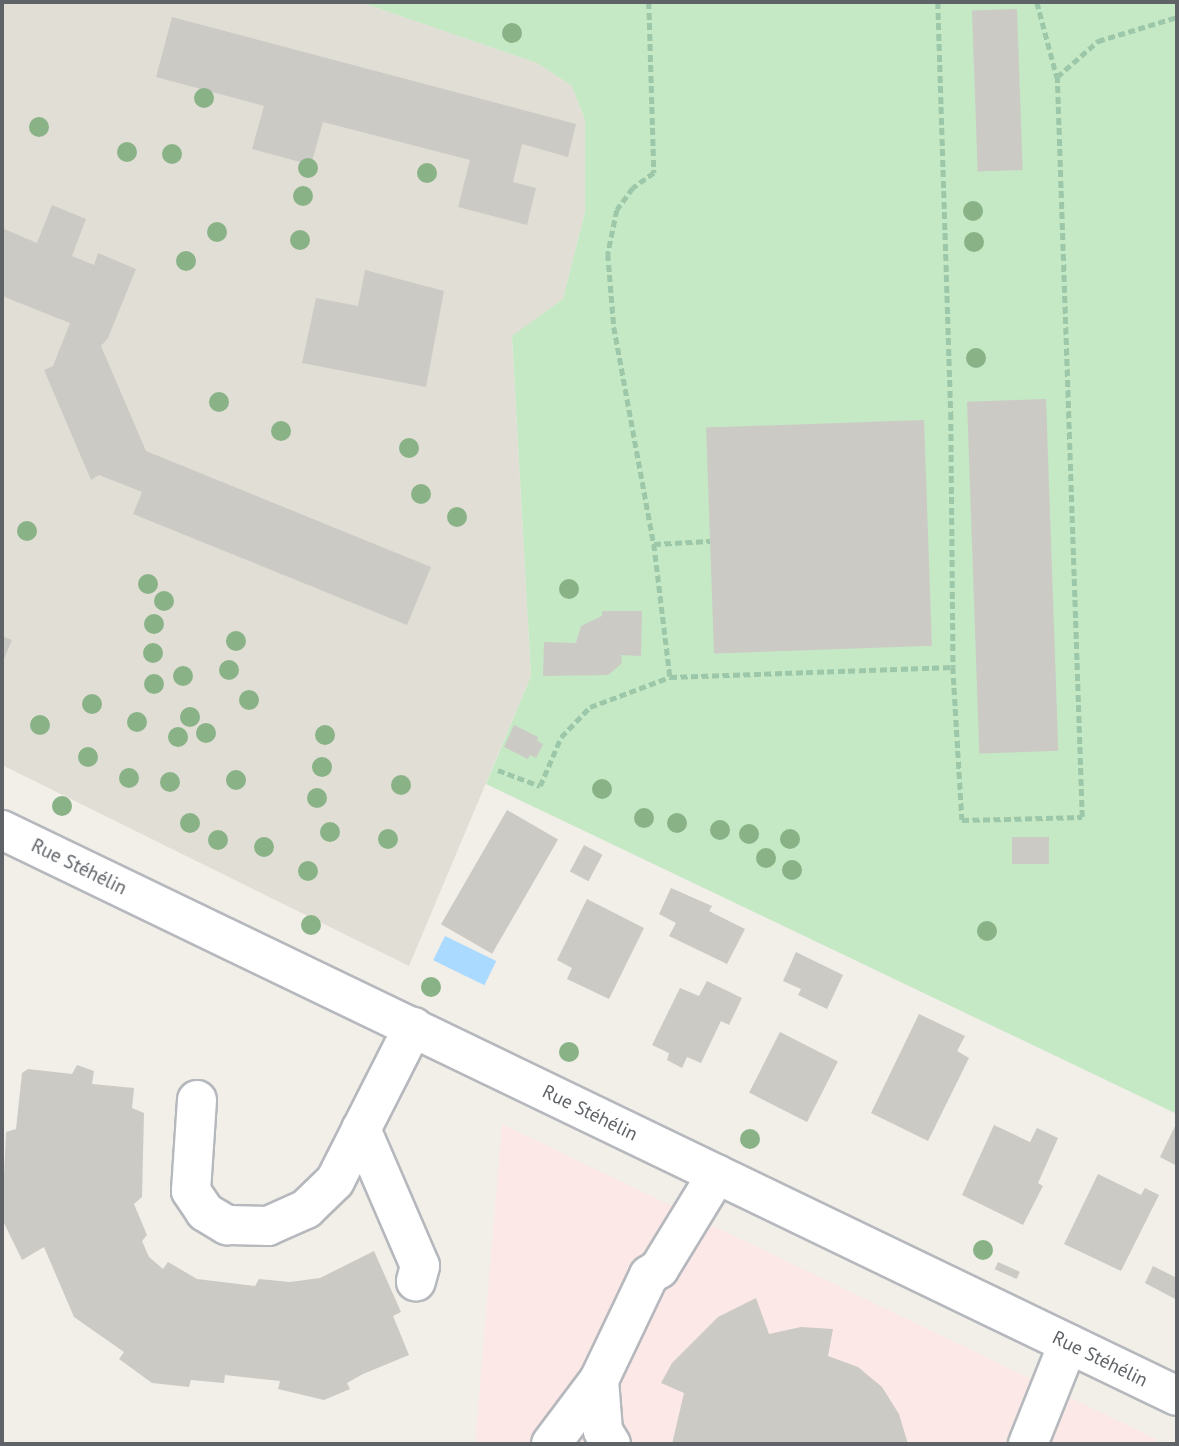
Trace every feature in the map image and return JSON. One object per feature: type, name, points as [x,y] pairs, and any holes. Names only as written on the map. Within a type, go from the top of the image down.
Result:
[{"type":"street","name":"Rue Stéhélin","points":[[2,830],[1177,1396]]},
{"type":"street","points":[[198,1100],[191,1191],[205,1212],[227,1225],[268,1226],[306,1209],[335,1181],[413,1027]]},
{"type":"street","points":[[361,1129],[420,1266],[416,1282]]},
{"type":"street","points":[[551,1444],[599,1380],[649,1275],[659,1269],[700,1166]]},
{"type":"street","points":[[1028,1444],[1068,1344]]},
{"type":"street","points":[[599,1380],[603,1431],[611,1444]]},
{"type":"path","points":[[649,2],[653,173],[633,188],[617,210],[608,254],[620,363],[654,544],[670,677]]},
{"type":"path","points":[[938,2],[951,413],[953,667],[962,820],[1082,817],[1057,77],[1037,2]]},
{"type":"path","points":[[1057,77],[1098,41],[1177,17]]},
{"type":"path","points":[[654,544],[710,541]]},
{"type":"path","points":[[498,770],[540,786],[561,737],[590,708],[633,687],[670,677],[953,667]]},
{"type":"shaded area","points":[[2,2],[360,2],[537,63],[572,86],[585,120],[585,212],[563,299],[512,337],[531,676],[409,966],[2,765]]},
{"type":"shaded area","points":[[502,1124],[1156,1439],[1153,1444],[475,1444]]},
{"type":"green space","points":[[360,2],[1177,2],[1177,1114],[486,784],[531,676],[512,336],[563,299],[585,212],[585,120],[572,86],[537,63]]},
{"type":"water","points":[[445,936],[496,961],[484,985],[433,960]]},
{"type":"building","points":[[1017,9],[1023,170],[978,171],[972,11]]},
{"type":"building","points":[[172,17],[576,124],[568,157],[522,144],[513,182],[536,188],[527,225],[458,207],[470,160],[323,122],[311,165],[252,149],[264,106],[156,77]]},
{"type":"building","points":[[52,205],[86,219],[72,256],[94,265],[98,253],[136,269],[108,338],[101,346],[146,451],[431,567],[407,625],[133,514],[142,492],[99,475],[91,480],[44,370],[53,366],[70,323],[2,296],[2,228],[37,243]]},
{"type":"building","points":[[365,270],[444,291],[426,387],[302,363],[316,298],[358,306]]},
{"type":"building","points":[[1046,399],[1058,751],[979,754],[967,402]]},
{"type":"building","points":[[924,420],[932,646],[714,653],[706,428]]},
{"type":"building","points":[[602,611],[642,611],[641,656],[621,655],[622,663],[608,675],[543,676],[544,642],[576,643],[581,626],[602,616]]},
{"type":"building","points":[[2,636],[12,640],[2,664]]},
{"type":"building","points":[[514,725],[538,737],[537,741],[543,744],[536,758],[530,755],[528,759],[504,747]]},
{"type":"building","points":[[507,810],[558,839],[492,954],[441,924]]},
{"type":"building","points":[[1012,837],[1049,837],[1049,864],[1012,864]]},
{"type":"building","points":[[584,845],[603,855],[588,881],[570,871]]},
{"type":"building","points":[[671,888],[712,906],[709,911],[745,929],[727,964],[669,936],[676,923],[659,914]]},
{"type":"building","points":[[587,899],[644,928],[609,999],[567,979],[572,968],[557,960]]},
{"type":"building","points":[[796,952],[843,975],[827,1009],[798,995],[801,989],[783,981]]},
{"type":"building","points":[[707,981],[742,998],[729,1025],[721,1021],[701,1063],[687,1057],[682,1068],[667,1060],[669,1053],[652,1045],[680,988],[699,996]]},
{"type":"building","points":[[919,1014],[965,1036],[957,1051],[969,1058],[928,1141],[871,1113]]},
{"type":"building","points":[[780,1032],[838,1062],[807,1122],[749,1093]]},
{"type":"building","points":[[77,1065],[94,1071],[92,1084],[134,1088],[132,1108],[144,1113],[142,1197],[134,1204],[147,1235],[142,1241],[149,1257],[163,1269],[168,1262],[197,1279],[255,1286],[259,1279],[290,1282],[320,1278],[374,1251],[401,1312],[393,1316],[409,1355],[363,1374],[347,1383],[350,1389],[324,1400],[278,1389],[280,1381],[225,1375],[224,1383],[191,1380],[189,1387],[152,1383],[119,1359],[124,1352],[74,1317],[44,1247],[22,1260],[2,1219],[6,1132],[16,1129],[22,1073],[28,1069],[72,1074]]},
{"type":"building","points":[[1177,1122],[1177,1166],[1160,1157]]},
{"type":"building","points":[[994,1125],[1030,1142],[1037,1128],[1058,1138],[1038,1183],[1043,1186],[1023,1225],[962,1195]]},
{"type":"building","points":[[1098,1174],[1141,1195],[1145,1188],[1159,1195],[1121,1271],[1064,1244]]},
{"type":"building","points":[[998,1262],[1020,1272],[1017,1279],[995,1269]]},
{"type":"building","points":[[1153,1266],[1177,1278],[1177,1300],[1145,1283]]},
{"type":"building","points":[[756,1298],[769,1334],[801,1327],[833,1329],[828,1356],[858,1367],[882,1387],[899,1414],[908,1444],[672,1444],[684,1393],[661,1383],[672,1363],[718,1317]]}]
